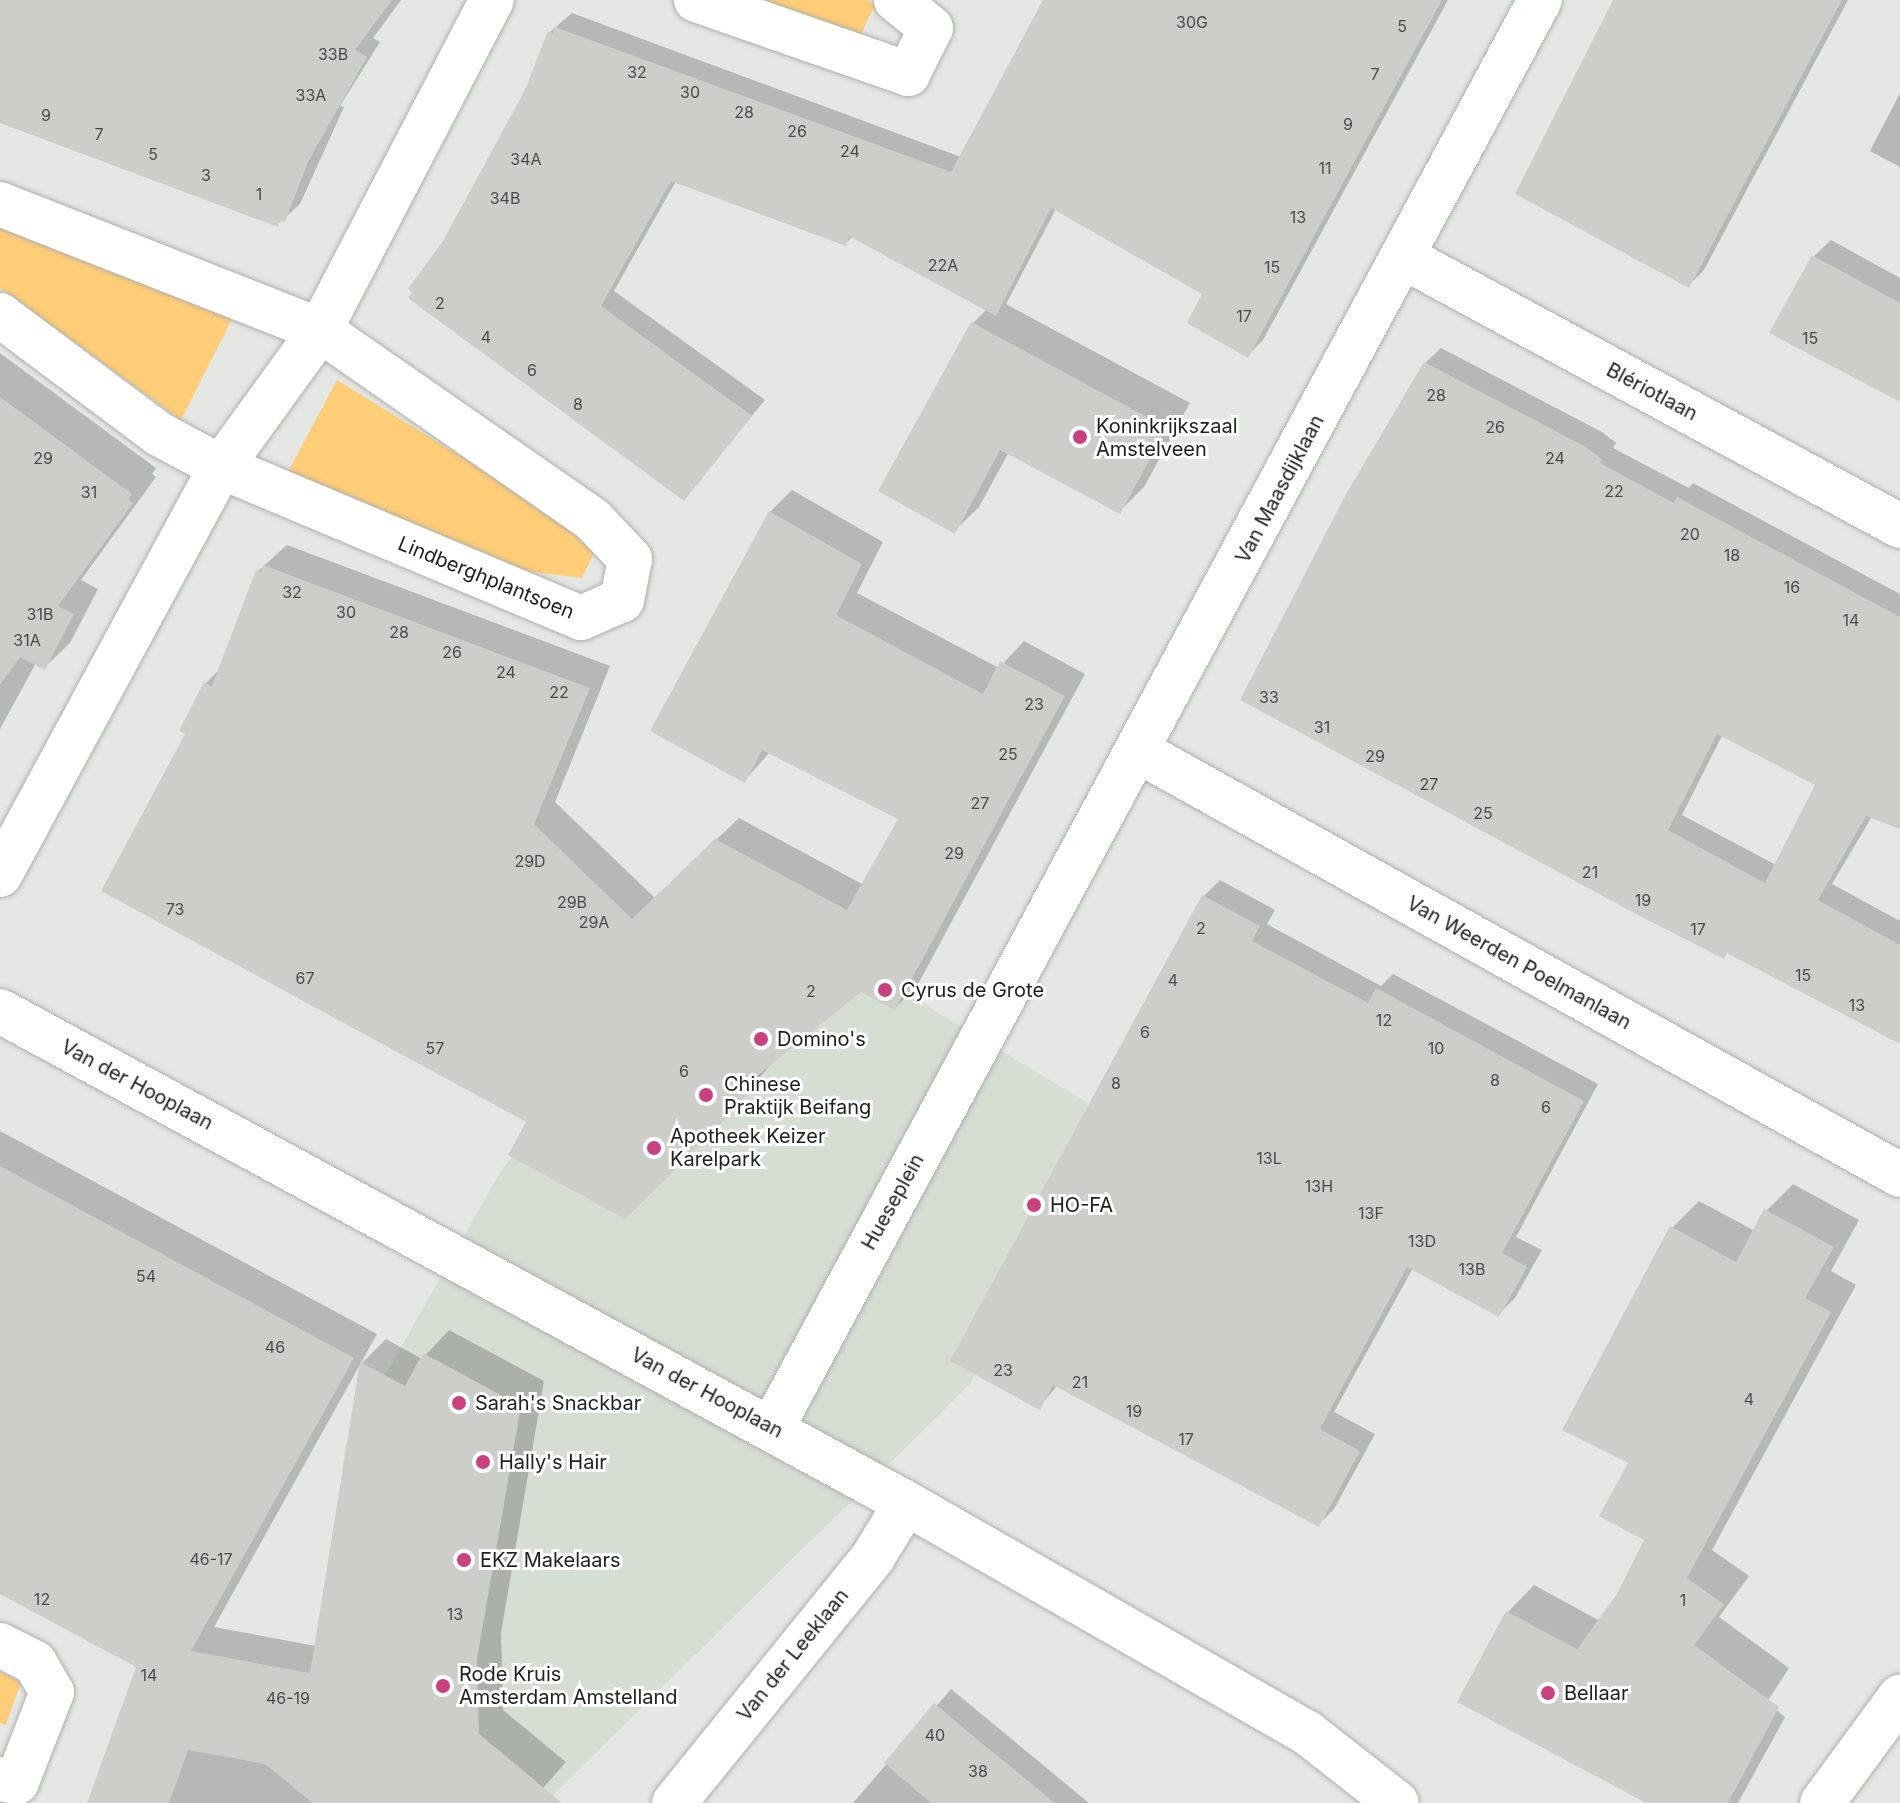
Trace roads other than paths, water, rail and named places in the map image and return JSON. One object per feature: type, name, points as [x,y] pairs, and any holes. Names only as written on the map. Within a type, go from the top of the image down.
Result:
[{"type":"street","points":[[0,875],[221,467],[320,330],[492,0]]},
{"type":"street","points":[[696,0],[908,74],[931,28],[896,0]]},
{"type":"street","name":"Van Maasdijklaan","points":[[1017,978],[1405,258],[1540,0]]},
{"type":"street","name":"Lindberghplantsoen","points":[[0,204],[320,330],[593,520],[630,559],[622,600],[581,618],[221,467],[159,434],[0,315]]},
{"type":"street","name":"Blériotlaan","points":[[1405,258],[1900,526]]},
{"type":"street","name":"Van Weerden Poelmanlaan","points":[[1138,751],[1900,1175]]},
{"type":"street","name":"Hueseplein","points":[[772,1428],[1017,978]]},
{"type":"street","name":"Van der Hooplaan","points":[[0,1011],[906,1503],[1306,1732],[1397,1803]]},
{"type":"street","name":"Van der Leeklaan","points":[[674,1803],[873,1557],[906,1503]]},
{"type":"street","points":[[0,1645],[35,1663],[52,1692],[17,1782],[0,1779]]},
{"type":"street","points":[[1822,1803],[1900,1697]]},
{"type":"place","name":"Koninkrijkszaal Amstelveen","points":[[1080,437]]},
{"type":"place","name":"Cyrus de Grote","points":[[885,990]]},
{"type":"place","name":"Domino's","points":[[761,1039]]},
{"type":"place","name":"Chinese Praktijk Beifang","points":[[706,1095]]},
{"type":"place","name":"Apotheek Keizer Karelpark","points":[[654,1148]]},
{"type":"place","name":"HO-FA","points":[[1034,1205]]},
{"type":"place","name":"Sarah's Snackbar","points":[[459,1403]]},
{"type":"place","name":"Hally's Hair","points":[[483,1462]]},
{"type":"place","name":"EKZ Makelaars","points":[[464,1560]]},
{"type":"place","name":"Rode Kruis Amsterdam Amstelland","points":[[443,1686]]},
{"type":"place","name":"Bellaar","points":[[1548,1693]]}]
